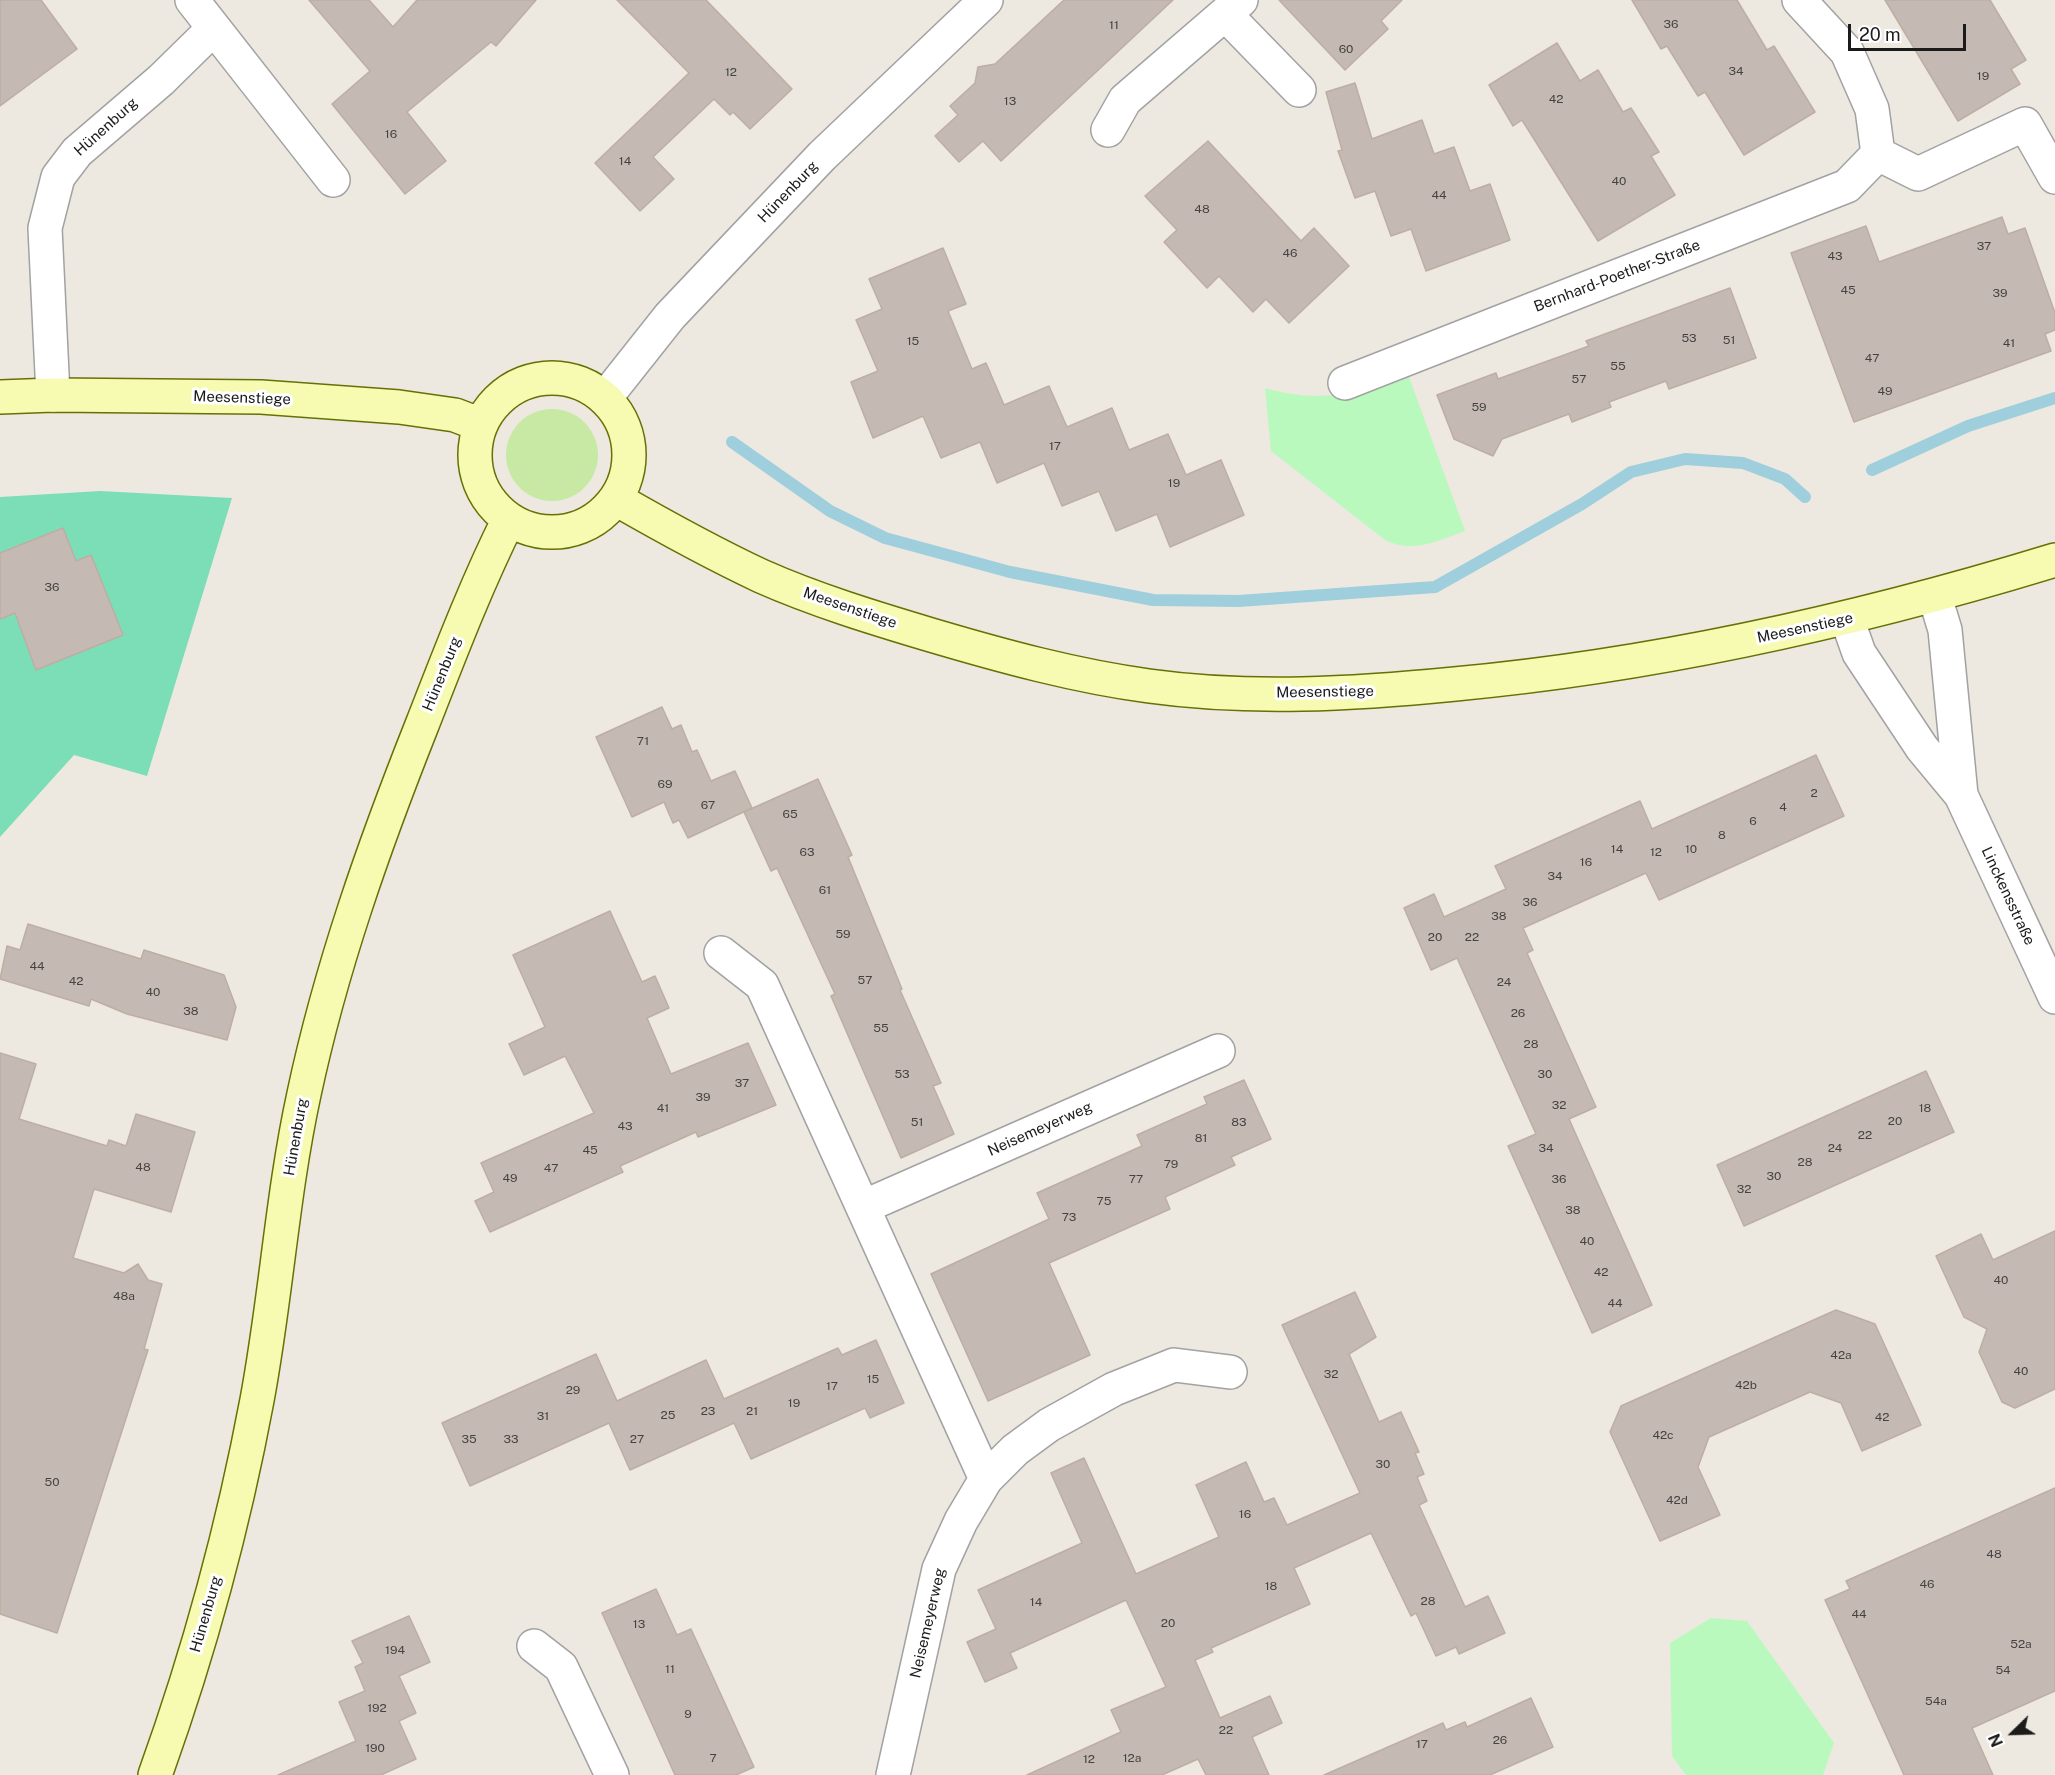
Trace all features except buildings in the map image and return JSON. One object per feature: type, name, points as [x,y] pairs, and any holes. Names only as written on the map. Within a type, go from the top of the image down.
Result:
[{"type":"street","points":[[192,0],[333,180]]},
{"type":"street","name":"Hünenburg","points":[[605,398],[670,316],[822,156],[986,0]]},
{"type":"street","points":[[1799,0],[1847,52],[1872,109],[1878,153],[1918,174],[2025,124],[2055,177]]},
{"type":"street","points":[[1108,129],[1125,100],[1234,8],[1299,90]]},
{"type":"street","name":"Hünenburg","points":[[53,394],[45,228],[58,177],[76,152],[160,80],[213,29]]},
{"type":"street","name":"Bernhard-Poether-Straße","points":[[1345,383],[1847,186],[1878,153]]},
{"type":"street","points":[[560,378],[576,382],[605,398],[621,420],[629,447],[627,474],[616,499],[599,516],[578,528],[554,532],[531,529],[509,519],[493,505],[482,487],[476,466],[475,446],[481,425],[493,404],[513,388],[535,379],[560,378]]},
{"type":"street","name":"Meesenstiege","points":[[0,397],[53,394],[261,397],[399,407],[455,415],[481,425]]},
{"type":"street","name":"Meesenstiege","points":[[616,499],[763,577],[873,618],[1015,660],[1148,686],[1227,693],[1380,692],[1568,673],[1666,657],[1847,619],[1935,597],[2055,560]]},
{"type":"street","name":"Hünenburg","points":[[155,1775],[191,1667],[234,1514],[258,1397],[295,1141],[322,1016],[378,837],[456,638],[509,519]]},
{"type":"street","name":"Linckensstraße","points":[[1935,597],[1945,630],[1961,795]]},
{"type":"street","name":"Linckensstraße","points":[[1847,619],[1859,653],[1922,748],[1961,795],[2055,997]]},
{"type":"street","points":[[722,953],[762,985],[986,1479]]},
{"type":"street","name":"Neisemeyerweg","points":[[863,1206],[1218,1052]]},
{"type":"street","name":"Neisemeyerweg","points":[[893,1775],[939,1569],[961,1521],[986,1479],[1015,1450],[1049,1425],[1114,1389],[1174,1365],[1230,1372]]},
{"type":"street","points":[[534,1646],[561,1667],[612,1775]]},
{"type":"green space","points":[[1408,374],[1465,531],[1435,542],[1415,546],[1395,544],[1385,540],[1271,451],[1265,388],[1285,393],[1321,396],[1371,387]]},
{"type":"green space","points":[[543,409],[561,409],[578,416],[591,429],[598,446],[598,464],[591,481],[578,494],[561,501],[543,501],[526,494],[513,481],[506,464],[506,446],[513,429],[526,416]]},
{"type":"green space","points":[[100,491],[232,498],[147,776],[74,755],[0,837],[0,497]]},
{"type":"green space","points":[[1711,1618],[1747,1621],[1834,1743],[1823,1775],[1686,1775],[1672,1756],[1670,1643]]},
{"type":"waterway","points":[[1872,470],[1968,426],[2055,398]]},
{"type":"waterway","points":[[732,442],[830,511],[885,538],[1010,572],[1153,600],[1239,601],[1435,587],[1582,504],[1631,472],[1685,459],[1743,463],[1785,479],[1805,497]]}]
